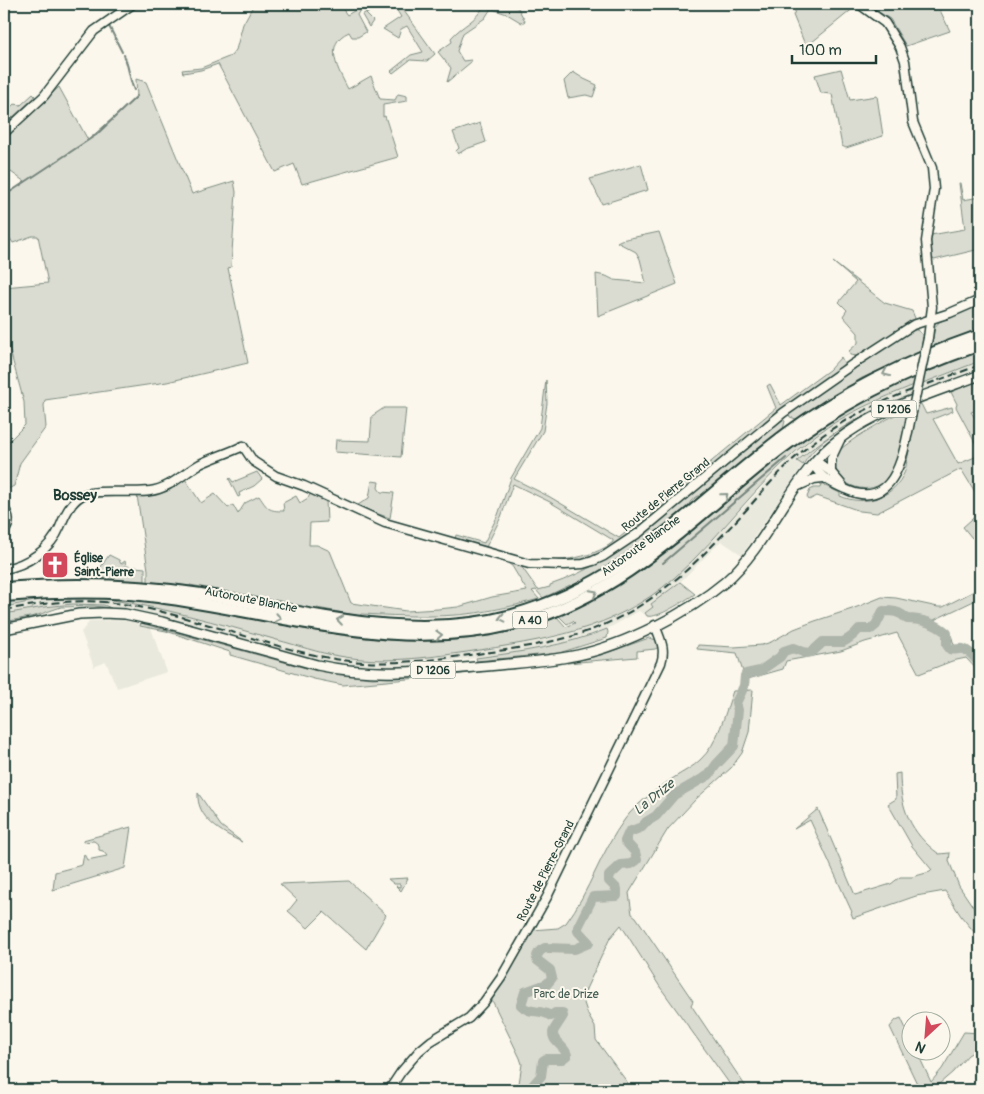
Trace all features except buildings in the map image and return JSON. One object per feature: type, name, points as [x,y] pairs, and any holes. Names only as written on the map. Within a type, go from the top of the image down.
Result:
[{"type":"highway","name":"Autoroute Blanche","points":[[4,588],[78,584],[143,587],[201,594],[329,618],[407,626],[460,625],[513,615],[570,595],[615,570],[650,546],[772,445],[824,407],[852,390],[901,366],[980,335]]},
{"type":"highway","name":"Autoroute Blanche","points":[[4,596],[73,592],[140,595],[204,604],[334,628],[389,635],[441,636],[505,627],[563,608],[610,584],[664,547],[776,453],[858,397],[906,373],[980,345]]},
{"type":"main road","name":"D 1206","points":[[6,627],[79,614],[125,614],[162,622],[317,665],[359,672],[391,673],[559,658],[580,654],[606,646],[655,625],[697,602],[727,580],[752,551],[815,462],[840,440],[863,424],[892,410],[980,375]]},
{"type":"street","points":[[4,133],[44,96],[91,34],[133,4]]},
{"type":"street","points":[[796,487],[814,479],[823,478],[856,494],[866,494],[878,491],[889,483],[900,466],[929,335],[932,297],[926,241],[933,194],[932,168],[913,122],[905,62],[900,47],[886,23],[859,4]]},
{"type":"street","name":"Route de Pierre Grand","points":[[5,568],[26,562],[41,552],[55,537],[72,503],[84,494],[144,492],[158,489],[170,484],[206,461],[243,446],[251,460],[276,476],[304,486],[385,523],[529,564],[582,564],[598,559],[640,532],[783,413],[832,378],[912,326],[980,300]]},
{"type":"street","points":[[912,326],[929,335]]},
{"type":"street","points":[[832,472],[831,458],[840,440]]},
{"type":"street","points":[[815,462],[832,472],[846,490]]},
{"type":"street","points":[[815,462],[823,478]]},
{"type":"street","points":[[4,508],[9,519],[4,532]]},
{"type":"street","name":"Route de Pierre-Grand","points":[[389,1090],[407,1064],[422,1048],[474,1013],[490,994],[506,969],[562,867],[661,663],[663,647],[655,625]]},
{"type":"shaded area","points":[[980,361],[980,368],[898,399],[861,416],[835,431],[798,460],[803,465],[742,555],[721,541],[680,582],[651,604],[653,607],[645,613],[643,614],[639,611],[611,627],[567,642],[519,652],[445,662],[397,667],[368,667],[319,660],[164,617],[104,605],[53,606],[4,614],[4,607],[45,599],[98,598],[155,606],[325,653],[372,660],[410,659],[553,638],[604,621],[633,608],[653,594],[690,564],[791,457],[817,435],[842,418],[897,392]]},
{"type":"shaded area","points":[[126,620],[151,628],[167,672],[117,688],[106,662],[94,667],[81,632],[90,621]]},
{"type":"green space","points":[[250,4],[339,4],[347,15],[366,4],[370,4],[360,10],[357,15],[366,32],[358,37],[352,37],[349,32],[341,37],[336,43],[335,58],[348,89],[371,76],[380,99],[395,100],[398,94],[407,96],[407,101],[383,105],[383,117],[385,116],[398,157],[302,184],[294,164],[275,172],[218,64],[201,70],[183,73],[182,70],[201,68],[231,56],[236,50],[243,24],[253,6]]},
{"type":"green space","points":[[378,4],[381,4],[366,14],[373,21],[369,27],[362,15]]},
{"type":"green space","points":[[395,4],[399,4],[435,54],[427,61],[410,60],[393,73],[391,71],[411,55],[423,52],[407,26],[401,29],[398,38],[383,29],[401,17]]},
{"type":"green space","points":[[485,4],[508,4],[518,8],[525,21],[522,23],[507,14],[490,10],[485,18],[463,33],[457,51],[463,61],[471,60],[471,62],[447,82],[451,68],[438,52],[452,42],[451,38],[455,33],[473,19]]},
{"type":"green space","points":[[799,4],[853,4],[855,7],[806,47],[793,15]]},
{"type":"green space","points":[[866,4],[937,4],[950,31],[906,46],[890,19]]},
{"type":"green space","points":[[841,69],[850,100],[877,96],[883,136],[846,148],[842,146],[832,94],[821,93],[815,75]]},
{"type":"green space","points":[[573,72],[597,85],[593,97],[586,95],[568,98],[564,81]]},
{"type":"green space","points":[[136,79],[146,82],[192,194],[234,181],[236,192],[231,267],[228,268],[248,363],[167,382],[45,400],[46,427],[20,463],[14,486],[4,491],[4,446],[25,425],[24,402],[7,340],[4,340],[4,287],[48,283],[38,236],[32,236],[13,243],[4,229],[4,196],[25,182],[4,167],[4,140],[59,87],[88,140],[137,97]]},
{"type":"green space","points":[[33,94],[34,98],[4,125],[4,114],[14,104],[21,105]]},
{"type":"green space","points":[[480,123],[486,142],[458,154],[456,151],[459,148],[453,132]]},
{"type":"green space","points":[[641,164],[648,190],[602,204],[590,179]]},
{"type":"green space","points":[[959,183],[963,200],[980,197],[980,249],[934,260],[930,255],[931,235],[965,229]]},
{"type":"green space","points":[[659,232],[677,284],[598,316],[596,274],[614,280],[646,283],[640,259],[636,252],[617,242]]},
{"type":"green space","points":[[833,262],[885,303],[912,311],[914,320],[857,356],[850,355],[849,351],[858,343],[858,333],[843,316],[847,310],[839,302],[856,282]]},
{"type":"green space","points":[[980,303],[980,328],[931,348],[935,327],[939,322]]},
{"type":"green space","points":[[913,330],[917,330],[925,337],[922,352],[862,378],[796,419],[790,417],[789,413],[842,375]]},
{"type":"green space","points":[[980,353],[980,361],[923,383],[925,373]]},
{"type":"green space","points":[[841,357],[844,363],[840,369],[795,400],[625,540],[595,557],[578,562],[530,561],[523,559],[545,561],[570,559],[594,553],[613,542],[613,540],[550,502],[513,484],[501,517],[486,547],[508,555],[455,539],[456,535],[484,543],[498,515],[511,478],[540,428],[546,380],[547,403],[543,431],[514,479],[550,497],[619,538],[776,408],[767,386],[770,384],[781,405],[829,370]]},
{"type":"green space","points":[[916,376],[914,385],[851,413],[816,435],[796,451],[692,561],[651,596],[602,622],[577,630],[523,643],[467,652],[419,658],[371,660],[323,653],[188,616],[121,601],[98,598],[159,601],[293,627],[380,639],[424,641],[468,639],[512,631],[557,617],[566,627],[575,623],[573,621],[567,624],[559,616],[591,601],[622,583],[650,563],[801,442],[849,411]]},
{"type":"green space","points":[[980,380],[980,409],[971,412],[980,426],[980,452],[956,407],[957,404],[951,392]]},
{"type":"green space","points":[[912,394],[912,396],[867,415],[836,432],[811,453],[803,465],[797,461],[824,440],[837,431],[852,422],[881,407]]},
{"type":"green space","points":[[921,404],[926,414],[952,407],[953,411],[933,419],[958,464],[980,455],[980,500],[961,469],[877,513],[860,511],[817,496],[809,500],[807,497],[810,490],[820,488],[821,484],[840,493],[840,496],[860,501],[878,498],[894,488],[905,471],[918,405]]},
{"type":"green space","points":[[384,408],[406,408],[401,457],[335,452],[336,440],[370,441],[372,416]]},
{"type":"green space","points":[[909,408],[899,453],[888,477],[879,485],[870,488],[859,488],[841,479],[836,472],[834,464],[836,455],[848,443],[892,416]]},
{"type":"green space","points":[[781,419],[785,421],[783,429],[701,497],[698,496],[691,501],[686,509],[659,532],[610,567],[571,588],[570,585],[543,598],[536,590],[532,591],[539,599],[493,610],[460,615],[361,614],[360,616],[317,608],[318,610],[275,600],[276,602],[190,585],[148,582],[148,570],[137,495],[162,492],[185,479],[201,503],[215,494],[228,508],[233,505],[238,514],[245,503],[259,496],[271,510],[279,511],[284,511],[283,503],[296,496],[300,503],[308,498],[311,493],[326,501],[327,522],[310,523],[309,545],[317,545],[330,551],[351,603],[406,611],[438,609],[458,607],[492,597],[527,591],[512,566],[503,560],[521,566],[538,590],[550,587],[550,585],[602,561],[649,529]]},
{"type":"green space","points":[[257,472],[262,479],[254,486],[239,493],[240,496],[238,497],[229,479],[233,482]]},
{"type":"green space","points":[[372,481],[379,482],[378,488],[381,492],[394,493],[390,518],[358,507],[358,505],[369,498]]},
{"type":"green space","points":[[980,512],[980,534],[972,538],[963,527]]},
{"type":"green space","points":[[109,555],[119,560],[121,564],[125,561],[126,566],[145,568],[145,582],[104,579],[98,571]]},
{"type":"green space","points":[[680,582],[695,594],[658,615],[647,616],[645,613],[653,607],[651,604]]},
{"type":"green space","points":[[980,588],[980,598],[934,620],[950,631],[954,645],[970,648],[979,654],[980,673],[966,658],[952,661],[919,674],[897,633],[841,651],[786,661],[783,669],[748,679],[747,686],[740,686],[743,672],[737,653],[697,649],[698,645],[734,647],[762,645],[794,629],[882,597],[943,607]]},
{"type":"green space","points":[[45,599],[4,607],[4,601]]},
{"type":"green space","points":[[73,604],[104,605],[111,608],[94,606],[61,607],[35,616],[4,622],[4,614]]},
{"type":"green space","points":[[141,623],[317,671],[340,675],[373,678],[519,667],[343,685],[314,679],[230,655],[230,652],[166,631],[140,626]]},
{"type":"green space","points":[[607,629],[607,638],[559,653],[477,661],[476,658],[559,644]]},
{"type":"green space","points":[[649,638],[657,640],[659,647],[637,651],[637,657],[567,663],[601,655]]},
{"type":"green space","name":"Parc de Drize","points":[[753,690],[749,732],[742,753],[731,768],[696,799],[668,829],[629,893],[632,914],[636,917],[693,1001],[691,1005],[748,1090],[734,1090],[660,987],[621,925],[610,938],[586,989],[583,1000],[588,1015],[595,1027],[596,1040],[633,1090],[518,1090],[522,1064],[491,998],[508,976],[507,974],[532,930],[558,928],[566,923],[582,898],[609,844],[635,807],[668,781],[694,765],[712,746],[733,691]]},
{"type":"green space","points":[[900,773],[902,797],[909,818],[914,828],[929,846],[939,854],[950,853],[949,861],[959,886],[980,917],[980,939],[961,916],[945,891],[916,896],[853,918],[810,820],[794,829],[818,809],[855,895],[891,884],[900,877],[912,877],[930,872],[932,870],[912,846],[888,804],[896,799],[895,774]]},
{"type":"green space","points":[[198,793],[221,826],[242,842],[212,824],[201,810],[198,802]]},
{"type":"green space","points":[[131,827],[125,868],[53,890],[55,872],[82,865],[84,854],[87,860],[107,856],[103,851],[99,850],[99,845],[94,841],[83,842],[83,840]]},
{"type":"green space","points":[[408,878],[401,891],[396,886],[400,887],[400,884],[394,884],[388,879]]},
{"type":"green space","points":[[349,881],[386,915],[366,949],[324,912],[308,928],[288,911],[297,900],[280,884]]},
{"type":"green space","points":[[901,1018],[902,1020],[902,1052],[890,1027],[896,1020]]},
{"type":"green space","points":[[964,1032],[980,1033],[980,1048],[968,1055],[953,1072],[932,1090],[920,1090],[907,1062],[922,1062],[931,1082],[946,1062],[952,1062],[952,1052]]},
{"type":"waterway","points":[[109,26],[122,52]]},
{"type":"waterway","points":[[124,55],[134,90]]},
{"type":"waterway","points":[[4,196],[96,135],[137,96]]},
{"type":"waterway","points":[[663,563],[786,458]]},
{"type":"waterway","name":"La Drize","points":[[534,1090],[533,1085],[541,1076],[543,1061],[546,1059],[562,1059],[567,1055],[555,1040],[553,1034],[563,1016],[562,1013],[555,1013],[551,1016],[543,1012],[528,1010],[521,1005],[525,992],[547,984],[552,978],[550,970],[537,960],[538,954],[545,948],[575,949],[589,943],[578,931],[578,927],[593,897],[617,896],[617,889],[609,881],[609,876],[621,865],[631,864],[637,860],[635,852],[625,841],[629,832],[642,827],[656,816],[674,795],[709,775],[734,746],[738,710],[736,703],[744,686],[746,674],[760,671],[780,657],[784,651],[793,648],[806,653],[812,652],[823,642],[843,642],[859,629],[871,629],[876,625],[883,611],[896,612],[902,614],[907,619],[933,624],[947,633],[947,645],[950,649],[966,650],[980,664]]},
{"type":"railway","points":[[4,610],[63,602],[92,601],[122,604],[177,616],[314,655],[359,662],[393,662],[443,658],[520,648],[562,639],[592,630],[618,618],[666,588],[708,550],[793,459],[829,431],[891,398],[980,365]]},
{"type":"place","name":"Église Saint-Pierre","points":[[55,565]]},
{"type":"district","name":"Bossey","points":[[75,495]]}]
